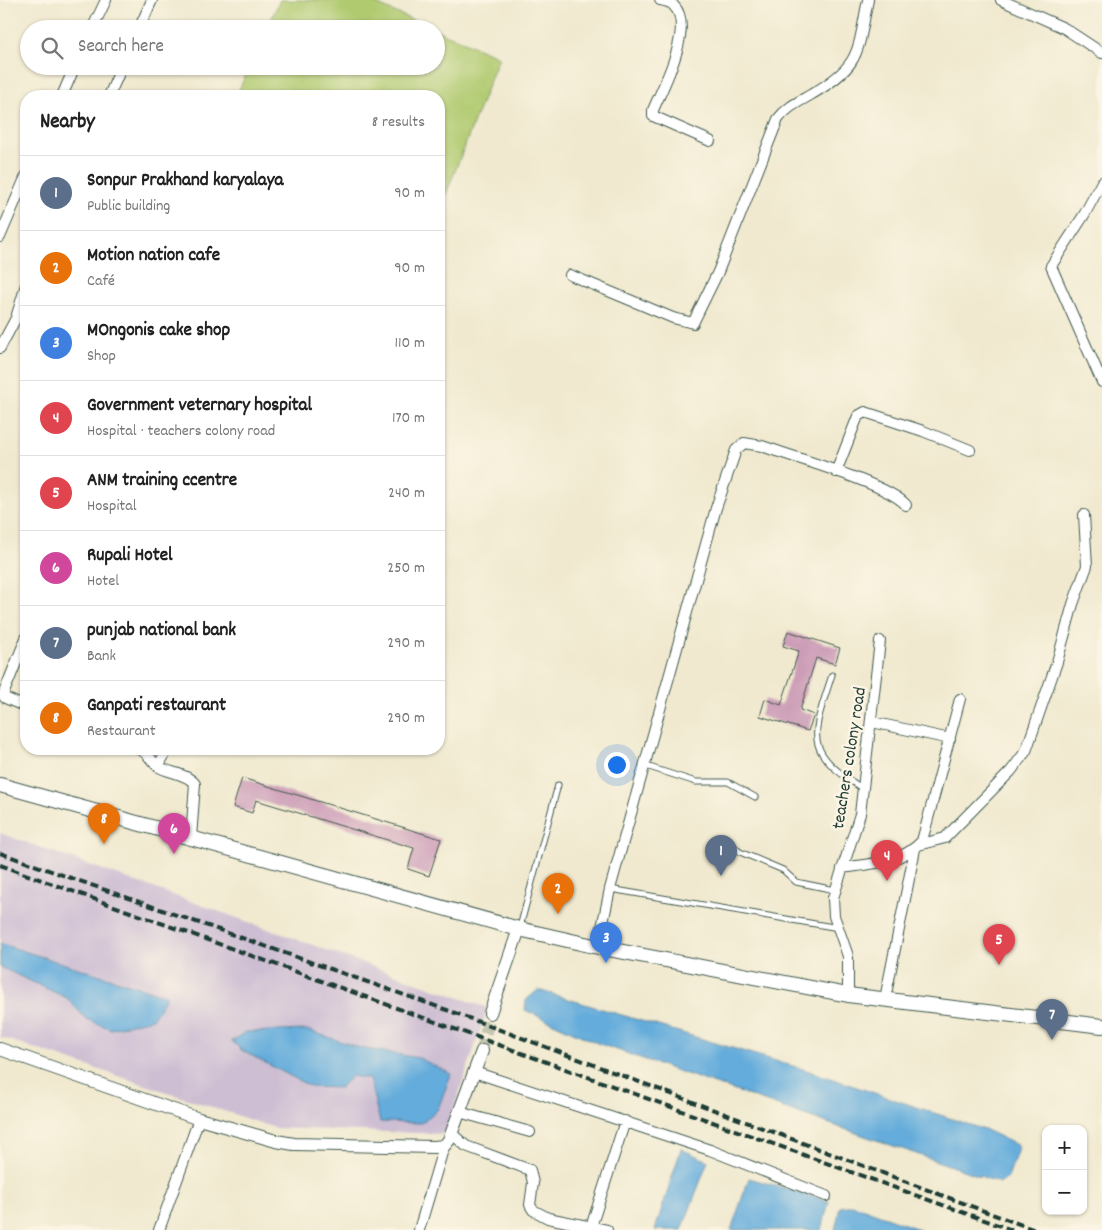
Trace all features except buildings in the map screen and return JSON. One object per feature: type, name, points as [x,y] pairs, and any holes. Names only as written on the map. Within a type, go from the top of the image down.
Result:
[{"type":"main road","points":[[0,785],[519,929],[598,947],[848,995],[1102,1026]]},
{"type":"street","points":[[96,20],[106,0]]},
{"type":"street","points":[[143,20],[152,0]]},
{"type":"street","points":[[660,0],[671,3],[678,12],[680,41],[653,110],[653,116],[710,141]]},
{"type":"street","points":[[570,274],[680,321],[693,323],[718,272],[778,119],[790,106],[813,94],[846,72],[852,65],[858,48],[868,0]]},
{"type":"street","points":[[1001,0],[1064,28],[1102,53]]},
{"type":"street","points":[[65,90],[71,75]]},
{"type":"street","points":[[112,90],[118,75]]},
{"type":"street","points":[[1102,182],[1051,269],[1102,382]]},
{"type":"street","points":[[0,237],[20,190]]},
{"type":"street","points":[[0,348],[16,318],[20,305]]},
{"type":"street","points":[[836,472],[858,416],[864,412],[923,431],[970,450]]},
{"type":"street","points":[[598,947],[610,889],[646,766],[716,508],[736,450],[744,443],[749,443],[892,493],[906,505]]},
{"type":"street","points":[[842,868],[880,863],[899,858],[917,847],[944,838],[1011,771],[1026,751],[1057,662],[1073,604],[1087,566],[1084,515]]},
{"type":"street","name":"teachers colony road","points":[[848,995],[848,956],[834,916],[833,898],[856,830],[872,722],[880,641]]},
{"type":"street","points":[[20,653],[3,695],[5,698],[20,704]]},
{"type":"street","points":[[885,999],[917,847],[925,835],[960,699]]},
{"type":"street","points":[[872,722],[950,739]]},
{"type":"street","points":[[150,755],[158,766],[189,779],[195,784],[191,838]]},
{"type":"street","points":[[158,766],[164,755]]},
{"type":"street","points":[[490,1013],[519,929]]},
{"type":"street","points":[[0,1049],[199,1119],[276,1141],[294,1144],[444,1146]]},
{"type":"street","points":[[419,1230],[444,1146],[452,1133],[482,1051]]},
{"type":"street","points":[[474,1072],[710,1150],[826,1196]]},
{"type":"street","points":[[459,1112],[530,1132]]},
{"type":"street","points":[[159,1230],[199,1119]]},
{"type":"street","points":[[591,1227],[625,1121]]},
{"type":"street","points":[[452,1133],[466,1146],[530,1170],[533,1183],[530,1205],[539,1214],[607,1230]]},
{"type":"lane","points":[[832,675],[816,726],[818,745],[824,757],[832,766],[863,789]]},
{"type":"lane","points":[[646,766],[696,782],[715,780],[728,782],[755,797]]},
{"type":"lane","points":[[519,929],[558,785]]},
{"type":"lane","points":[[724,837],[740,852],[783,870],[796,882],[835,890]]},
{"type":"lane","points":[[610,889],[839,928]]},
{"type":"shaded area","points":[[0,833],[488,1008],[445,1134],[275,1128],[0,1037]]},
{"type":"green space","points":[[280,0],[367,0],[413,20],[271,20]]},
{"type":"green space","points":[[445,34],[499,57],[445,197],[445,90],[239,90],[246,75],[445,75]]},
{"type":"water","points":[[0,943],[167,996],[152,1019],[111,1029],[86,1019],[67,998],[0,967]]},
{"type":"water","points":[[538,990],[806,1070],[988,1131],[1019,1146],[1008,1177],[1000,1183],[597,1043],[525,1010],[526,1000]]},
{"type":"water","points":[[307,1030],[360,1048],[419,1058],[451,1074],[438,1109],[422,1123],[380,1122],[369,1079],[352,1076],[340,1088],[311,1087],[241,1050],[232,1041],[245,1032]]},
{"type":"water","points":[[681,1149],[708,1161],[682,1230],[655,1230]]},
{"type":"water","points":[[749,1178],[829,1201],[822,1230],[731,1230]]},
{"type":"water","points":[[853,1205],[921,1230],[835,1230],[840,1207]]},
{"type":"tunnel","points":[[482,1051],[490,1013]]},
{"type":"railway","points":[[0,853],[447,1010],[1035,1230]]},
{"type":"railway","points":[[0,865],[1012,1230]]},
{"type":"place","name":"Ganpati restaurant","points":[[104,844]]},
{"type":"place","name":"Rupali Hotel","points":[[174,854]]},
{"type":"place","name":"Sonpur Prakhand karyalaya","points":[[721,876]]},
{"type":"place","name":"Government veternary hospital","points":[[887,881]]},
{"type":"place","name":"Motion nation cafe","points":[[558,914]]},
{"type":"place","name":"MOngonis cake shop","points":[[606,963]]},
{"type":"place","name":"ANM training ccentre","points":[[999,965]]},
{"type":"place","name":"punjab national bank","points":[[1052,1040]]}]
